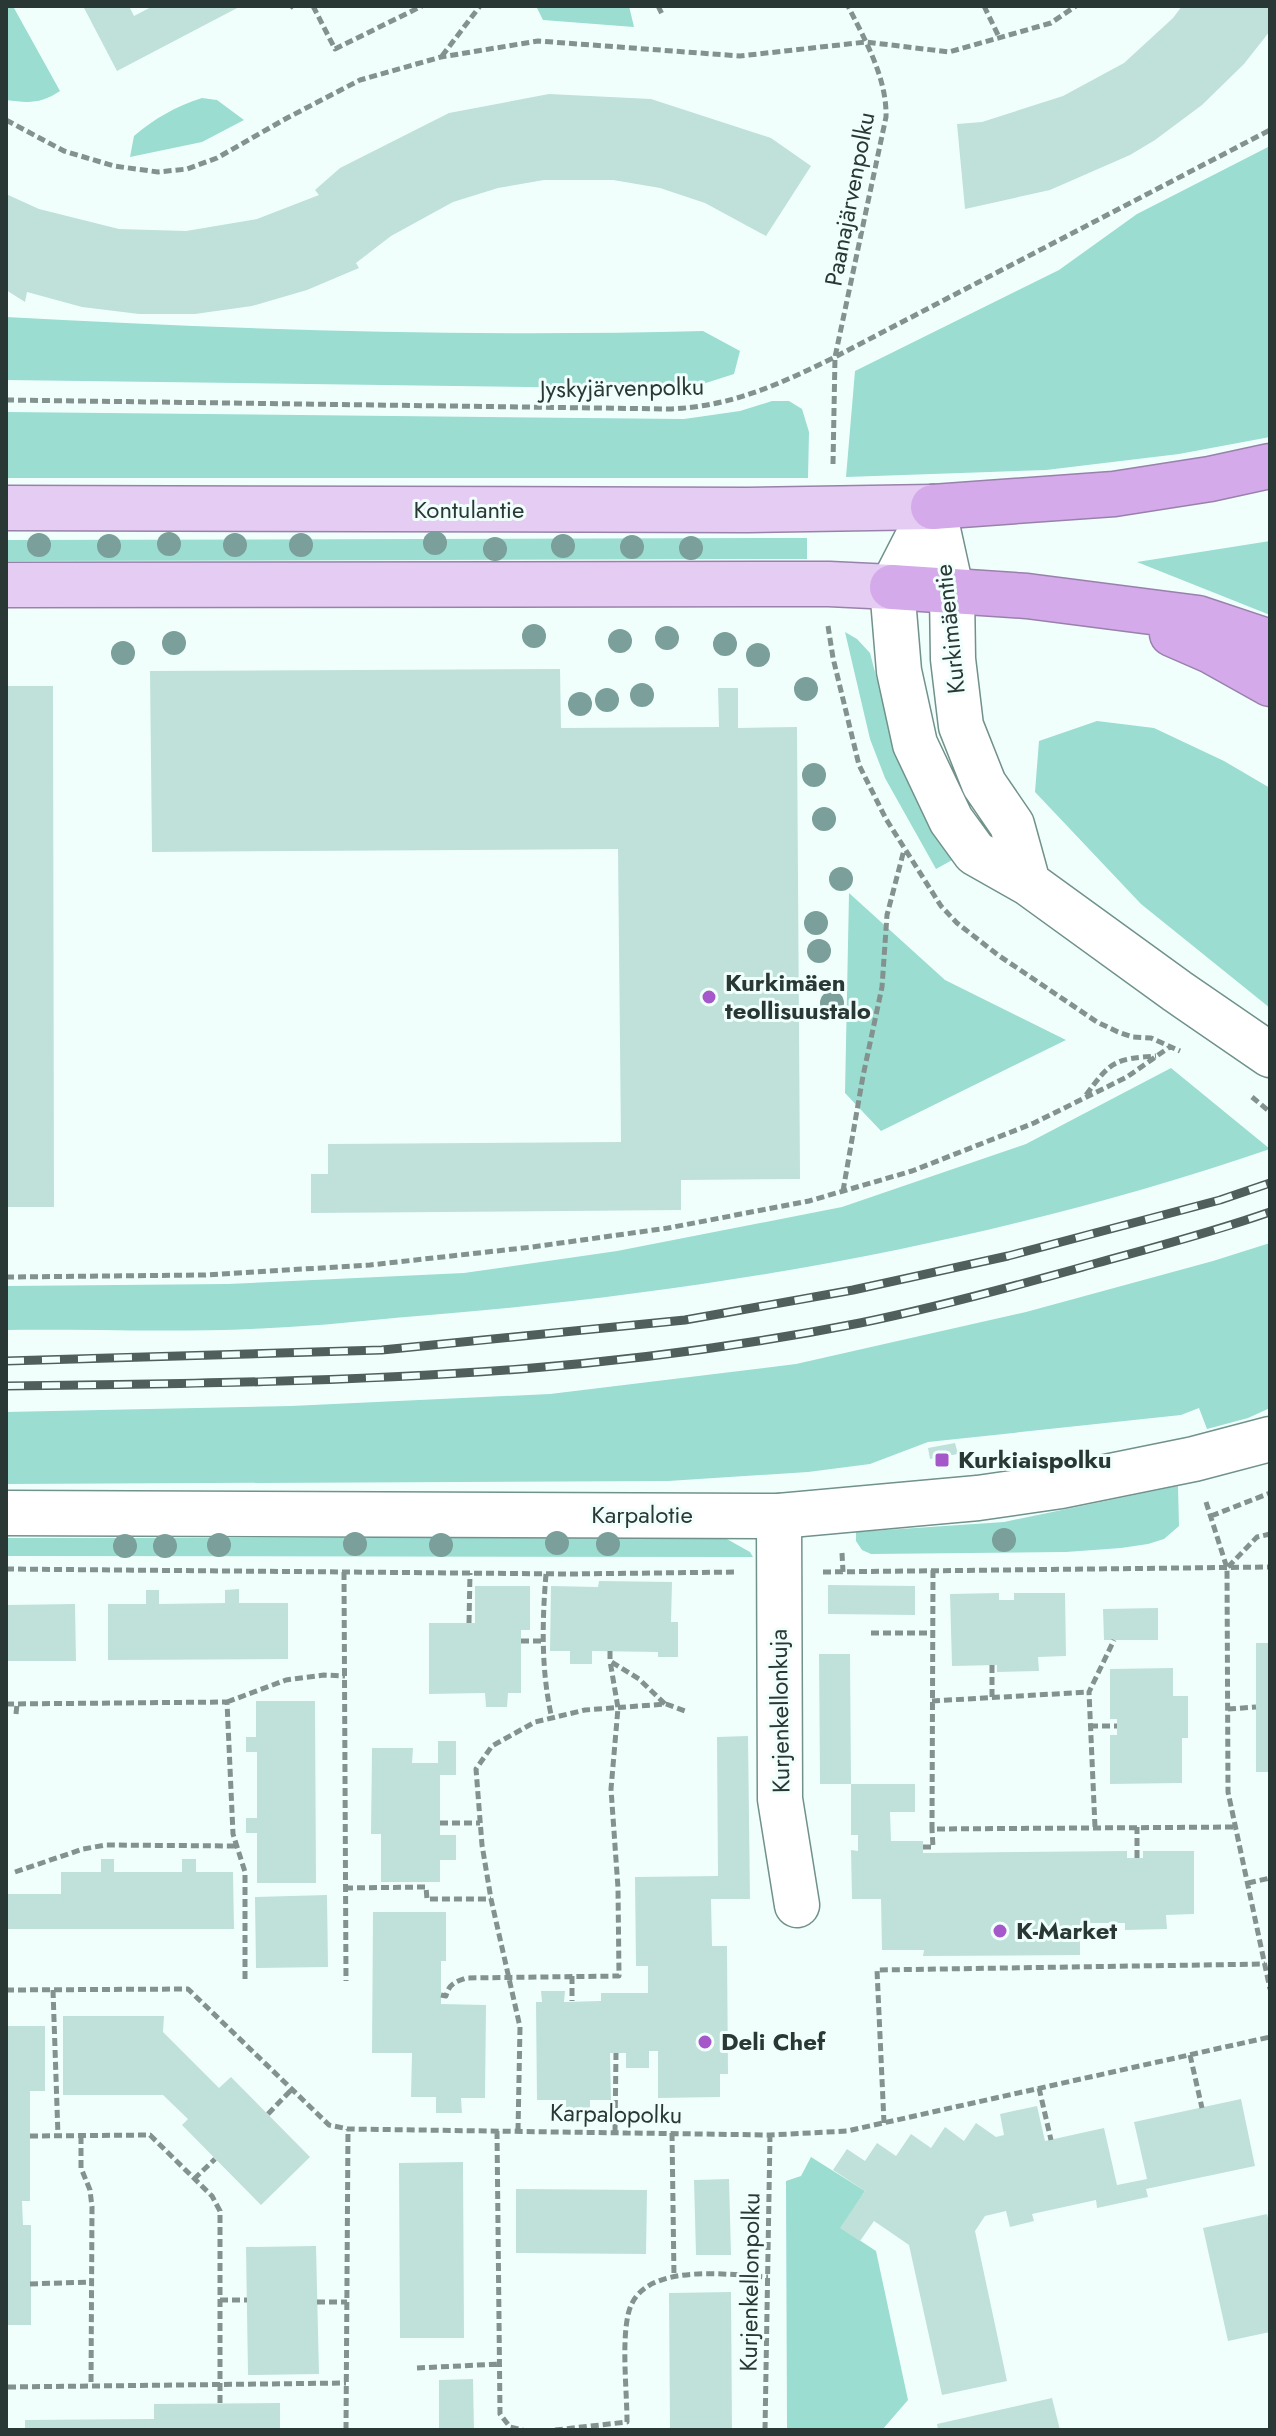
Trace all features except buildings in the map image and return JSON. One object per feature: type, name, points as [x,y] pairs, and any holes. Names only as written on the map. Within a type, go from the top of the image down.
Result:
[{"type":"highway","points":[[933,507],[1114,494],[1270,466]]},
{"type":"highway","points":[[892,587],[1027,596],[1198,618],[1270,642]]},
{"type":"highway","points":[[1104,605],[1211,651],[1270,684]]},
{"type":"main road","name":"Kontulantie","points":[[6,508],[776,510],[933,507]]},
{"type":"main road","points":[[6,585],[829,584],[892,587]]},
{"type":"street","name":"Kurkimäentie","points":[[892,587],[933,507]]},
{"type":"street","name":"Kurkimäentie","points":[[933,507],[952,593],[953,659],[961,726],[984,784],[1012,825],[1028,883]]},
{"type":"street","points":[[892,587],[899,671],[915,744],[937,794],[975,853],[1028,883],[1270,1055]]},
{"type":"street","name":"Karpalotie","points":[[6,1513],[779,1516],[978,1498],[1061,1486],[1177,1463],[1270,1439]]},
{"type":"street","name":"Kurjenkellonkuja","points":[[779,1516],[780,1799],[797,1905]]},
{"type":"path","points":[[313,6],[335,49],[422,6]]},
{"type":"path","points":[[441,57],[480,6]]},
{"type":"path","points":[[658,6],[662,14]]},
{"type":"path","name":"Paanajärvenpolku","points":[[833,478],[835,357],[886,117],[887,98],[866,42],[848,6]]},
{"type":"path","points":[[984,6],[1000,39]]},
{"type":"path","points":[[6,120],[64,151],[114,166],[158,172],[187,169],[217,158],[360,80],[441,57],[538,41],[740,56],[866,42],[949,52],[1051,23],[1076,6]]},
{"type":"path","name":"Jyskyjärvenpolku","points":[[6,400],[683,409],[737,400],[835,357],[1270,130]]},
{"type":"path","points":[[843,1191],[882,987],[887,915],[904,849]]},
{"type":"path","points":[[6,1277],[204,1275],[370,1265],[668,1228],[809,1201],[912,1171],[1034,1123],[1127,1077],[1172,1046]]},
{"type":"path","points":[[1084,1098],[1105,1069],[1123,1058],[1157,1056]]},
{"type":"path","points":[[1248,1094],[1270,1112]]},
{"type":"path","points":[[1270,1493],[1211,1516],[1227,1568],[1228,1792],[1270,1989]]},
{"type":"path","points":[[1227,1568],[1257,1537],[1270,1534]]},
{"type":"path","points":[[810,1572],[1270,1567]]},
{"type":"path","points":[[6,1569],[546,1574],[738,1572]]},
{"type":"path","points":[[923,1847],[933,1847],[933,1570]]},
{"type":"path","points":[[344,1572],[346,1981]]},
{"type":"path","points":[[469,1623],[470,1573]]},
{"type":"path","points":[[546,1574],[542,1641],[552,1719]]},
{"type":"path","points":[[871,1633],[932,1633]]},
{"type":"path","points":[[1095,1827],[1089,1692],[1114,1640]]},
{"type":"path","points":[[521,1641],[542,1641]]},
{"type":"path","points":[[441,1995],[446,1996],[448,1987],[466,1978],[619,1976],[618,1888],[611,1789],[618,1708],[610,1651]]},
{"type":"path","points":[[610,1661],[639,1679],[666,1704],[688,1712]]},
{"type":"path","points":[[992,1665],[992,1698]]},
{"type":"path","points":[[6,1704],[227,1702],[286,1680],[324,1675],[345,1676]]},
{"type":"path","points":[[932,1701],[1089,1692]]},
{"type":"path","points":[[227,1702],[233,1834],[245,1872],[245,1979]]},
{"type":"path","points":[[16,1714],[17,1704]]},
{"type":"path","points":[[518,2131],[520,2027],[491,1899],[476,1769],[482,1758],[503,1738],[535,1722],[585,1710],[666,1704]]},
{"type":"path","points":[[1228,1709],[1256,1707]]},
{"type":"path","points":[[1090,1726],[1117,1726]]},
{"type":"path","points":[[440,1823],[480,1823]]},
{"type":"path","points":[[1137,1827],[1137,1858]]},
{"type":"path","points":[[932,1829],[1236,1827]]},
{"type":"path","points":[[15,1872],[83,1849],[106,1845],[236,1846]]},
{"type":"path","points":[[1248,1883],[1270,1878]]},
{"type":"path","points":[[345,1888],[426,1887],[427,1899],[491,1899]]},
{"type":"path","points":[[1263,1953],[1270,1951]]},
{"type":"path","points":[[884,2123],[877,1970],[1265,1964]]},
{"type":"path","points":[[572,1976],[572,2001]]},
{"type":"path","name":"Karpalopolku","points":[[6,1990],[188,1989],[329,2125],[348,2129],[770,2135],[847,2131],[1270,2037]]},
{"type":"path","points":[[53,1990],[58,2136]]},
{"type":"path","points":[[615,2133],[616,2053]]},
{"type":"path","points":[[1190,2055],[1202,2108]]},
{"type":"path","points":[[1039,2088],[1051,2140]]},
{"type":"path","points":[[268,2114],[292,2089]]},
{"type":"path","points":[[346,2430],[348,2129]]},
{"type":"path","points":[[497,2131],[500,2414],[510,2427],[523,2430]]},
{"type":"path","points":[[672,2133],[674,2277]]},
{"type":"path","points":[[30,2136],[150,2135],[212,2196],[220,2211],[220,2403]]},
{"type":"path","name":"Kurjenkellonpolku","points":[[765,2430],[770,2135]]},
{"type":"path","points":[[81,2136],[81,2168],[90,2190],[92,2207],[91,2386]]},
{"type":"path","points":[[194,2179],[215,2159]]},
{"type":"path","points":[[555,2430],[627,2422],[626,2331],[629,2310],[646,2287],[661,2279],[674,2277],[718,2274],[768,2277]]},
{"type":"path","points":[[30,2284],[92,2282]]},
{"type":"path","points":[[220,2300],[247,2300]]},
{"type":"path","points":[[317,2302],[347,2302]]},
{"type":"path","points":[[417,2368],[500,2364]]},
{"type":"path","points":[[8,2387],[346,2383]]},
{"type":"green space","points":[[6,6],[14,8],[60,91],[47,98],[34,102],[6,100]]},
{"type":"green space","points":[[536,6],[629,6],[634,27],[543,20]]},
{"type":"green space","points":[[202,98],[217,100],[244,120],[202,142],[130,157],[134,136],[166,114]]},
{"type":"green space","points":[[1270,146],[1270,437],[1179,454],[1046,470],[846,477],[855,371],[1059,270],[1137,214]]},
{"type":"green space","points":[[6,317],[354,331],[703,331],[740,351],[734,374],[687,389],[6,380]]},
{"type":"green space","points":[[772,401],[789,401],[802,409],[809,432],[808,478],[6,478],[6,412],[684,419],[740,411]]},
{"type":"green space","points":[[807,538],[807,559],[6,561],[6,540]]},
{"type":"green space","points":[[1270,541],[1270,615],[1137,562]]},
{"type":"green space","points":[[845,632],[870,653],[889,725],[954,859],[936,869],[885,778],[870,739]]},
{"type":"green space","points":[[1097,721],[1154,728],[1224,761],[1270,788],[1270,1008],[1141,904],[1035,792],[1039,741]]},
{"type":"green space","points":[[849,893],[945,980],[1066,1040],[881,1131],[845,1093]]},
{"type":"green space","points":[[1171,1068],[1270,1149],[1062,1212],[850,1259],[743,1278],[527,1306],[289,1327],[6,1330],[6,1286],[228,1284],[464,1273],[617,1251],[842,1207],[1026,1144]]},
{"type":"green space","points":[[1270,1243],[1270,1408],[1248,1418],[1207,1429],[1199,1408],[1181,1415],[928,1442],[870,1464],[808,1472],[668,1481],[6,1484],[6,1412],[291,1406],[550,1394],[796,1364],[1026,1312]]},
{"type":"green space","points":[[1178,1486],[1179,1526],[1164,1539],[1148,1544],[1066,1552],[871,1554],[862,1550],[856,1541],[856,1532],[1004,1522]]},
{"type":"green space","points":[[6,1538],[725,1538],[750,1552],[753,1557],[6,1556]]},
{"type":"green space","points":[[811,2157],[865,2191],[841,2228],[876,2251],[908,2400],[882,2430],[787,2429],[786,2181],[801,2176]]},
{"type":"railway","points":[[6,1361],[382,1350],[685,1320],[853,1290],[1008,1256],[1220,1200],[1270,1183]]},
{"type":"railway","points":[[6,1386],[393,1377],[563,1365],[691,1351],[818,1331],[919,1310],[1162,1245],[1270,1212]]},
{"type":"place","name":"Kurkimäen teollisuustalo","points":[[709,997]]},
{"type":"place","name":"Kurkiaispolku","points":[[942,1460]]},
{"type":"place","name":"K-Market","points":[[1000,1931]]},
{"type":"place","name":"Deli Chef","points":[[705,2042]]}]
